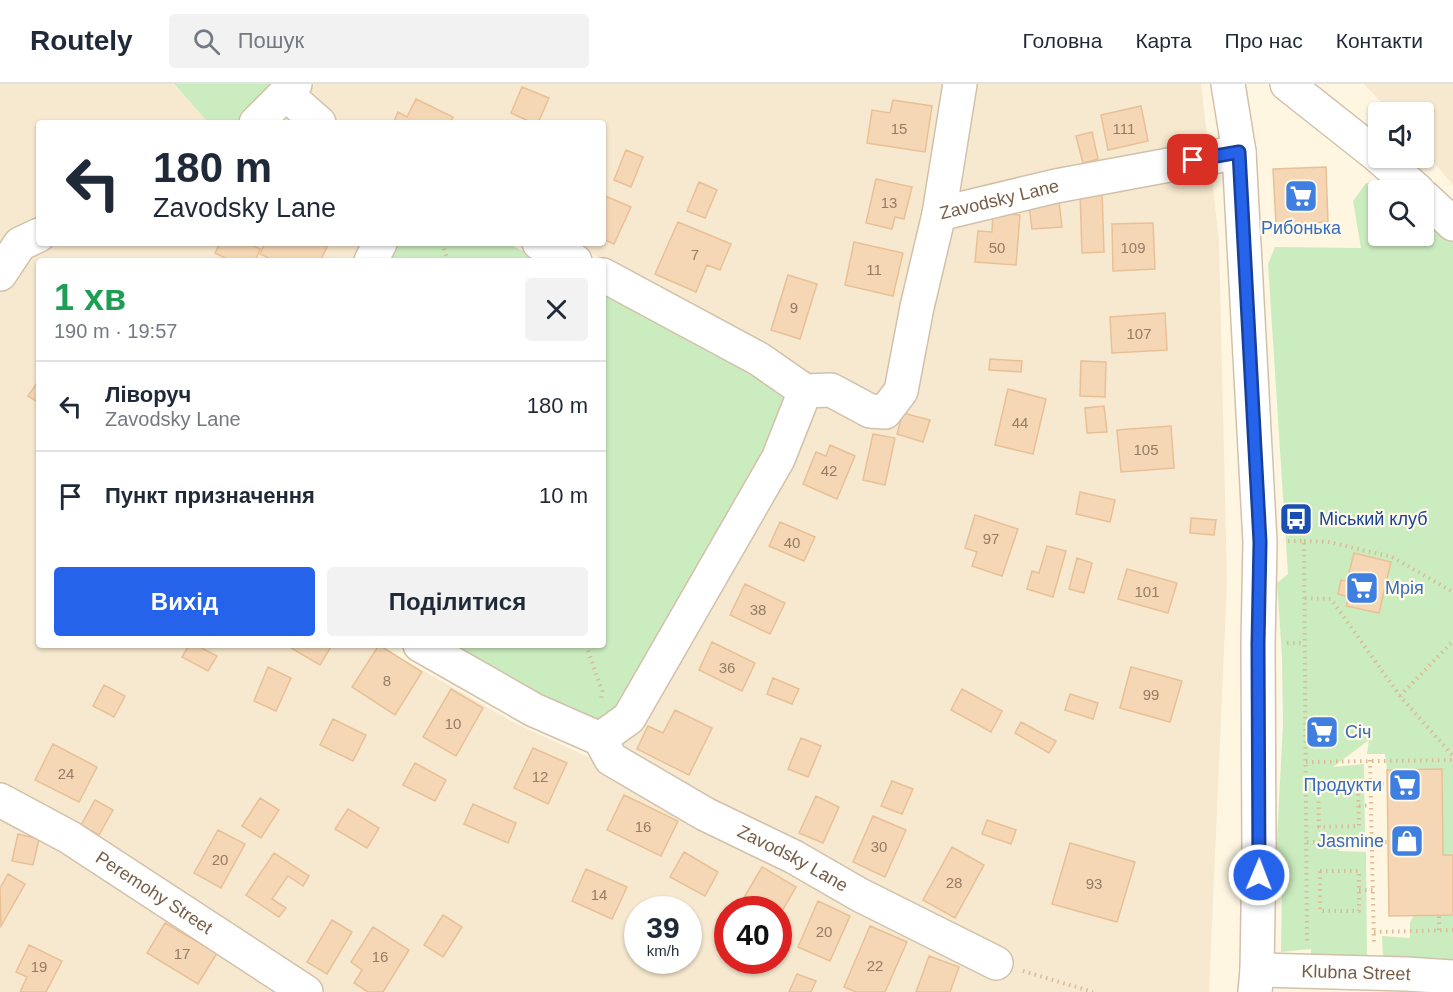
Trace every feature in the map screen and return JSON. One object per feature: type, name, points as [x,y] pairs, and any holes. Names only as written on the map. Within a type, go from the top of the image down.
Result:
[{"type":"street","points":[[939,214],[960,84]]},
{"type":"street","points":[[1228,84],[1239,152],[1260,542],[1256,981]]},
{"type":"street","points":[[1287,84],[1368,148]]},
{"type":"street","points":[[259,120],[290,89],[316,120]]},
{"type":"street","name":"Zavodsky Lane","points":[[805,391],[831,390],[870,411],[885,412],[901,391],[917,307],[939,214],[1056,186],[1239,152]]},
{"type":"street","points":[[1392,168],[1405,180]]},
{"type":"street","points":[[1434,206],[1453,224]]},
{"type":"street","points":[[0,274],[20,244],[36,237]]},
{"type":"street","points":[[545,246],[569,258]]},
{"type":"street","points":[[425,648],[534,710],[600,739],[629,718],[778,459],[805,391],[759,359],[606,277]]},
{"type":"street","name":"Zavodsky Lane","points":[[600,739],[611,759],[705,814],[794,857],[860,895],[996,963]]},
{"type":"street","name":"Peremohy Street","points":[[0,800],[69,837],[306,992]]},
{"type":"street","name":"Klubna Street","points":[[1256,981],[1306,972],[1406,974],[1453,978]]},
{"type":"path","points":[[1304,541],[1306,972]]},
{"type":"path","points":[[1260,542],[1329,542],[1392,557],[1453,592]]},
{"type":"path","points":[[1305,598],[1331,598],[1400,696],[1453,758]]},
{"type":"path","points":[[1400,696],[1453,641]]},
{"type":"path","points":[[587,648],[602,691],[600,739]]},
{"type":"path","points":[[1306,762],[1453,758]]},
{"type":"path","points":[[1370,760],[1374,952]]},
{"type":"path","points":[[1370,783],[1387,784]]},
{"type":"path","points":[[1358,788],[1359,806],[1359,826],[1319,827],[1318,789],[1358,788]]},
{"type":"path","points":[[1359,806],[1371,805]]},
{"type":"path","points":[[1307,842],[1387,842]]},
{"type":"path","points":[[1320,871],[1359,871],[1359,890],[1359,911],[1320,911],[1320,871]]},
{"type":"path","points":[[1359,890],[1373,890]]},
{"type":"path","points":[[1439,915],[1439,930]]},
{"type":"path","points":[[1374,932],[1453,930]]},
{"type":"path","points":[[996,963],[1093,992]]},
{"type":"shaded area","points":[[0,84],[173,84],[205,119],[36,120],[36,246],[365,246],[358,258],[36,258],[36,648],[383,648],[517,724],[610,767],[715,584],[824,381],[606,261],[606,258],[600,258],[577,246],[606,246],[606,120],[282,120],[315,84],[1201,84],[1219,240],[1227,582],[1209,992],[0,992]]},
{"type":"shaded area","points":[[1364,84],[1453,84],[1453,185],[1434,163],[1434,102],[1381,102]]},
{"type":"green space","points":[[174,84],[295,84],[259,120],[205,119]]},
{"type":"green space","points":[[1368,183],[1368,246],[1434,246],[1434,211],[1453,228],[1453,855],[1443,855],[1442,769],[1387,770],[1385,754],[1367,754],[1369,740],[1333,767],[1364,764],[1365,837],[1353,835],[1338,851],[1366,852],[1367,958],[1311,956],[1311,949],[1281,952],[1282,885],[1275,877],[1283,725],[1282,656],[1277,583],[1288,574],[1268,264],[1275,247],[1361,248],[1353,201]]},
{"type":"green space","points":[[396,246],[513,246],[537,258],[390,258]]},
{"type":"green space","points":[[606,293],[791,395],[778,438],[627,704],[600,727],[445,648],[606,648]]},
{"type":"green space","points":[[1414,915],[1453,915],[1453,972],[1383,958],[1382,936],[1410,938],[1410,922]]},
{"type":"building","points":[[522,87],[549,98],[539,120],[526,120],[511,113]]},
{"type":"building","points":[[416,99],[453,117],[452,120],[394,120],[398,112],[407,117]]},
{"type":"building","points":[[893,100],[932,106],[925,152],[867,143],[872,110],[890,113]]},
{"type":"building","points":[[1141,106],[1148,141],[1108,150],[1101,115]]},
{"type":"building","points":[[1092,132],[1098,159],[1083,163],[1076,136]]},
{"type":"building","points":[[626,150],[643,157],[631,187],[614,180]]},
{"type":"building","name":"Рибонька","points":[[1326,167],[1328,222],[1276,224],[1273,169]]},
{"type":"building","points":[[876,179],[912,187],[904,219],[895,217],[892,229],[866,223]]},
{"type":"building","points":[[699,182],[717,190],[705,218],[687,211]]},
{"type":"building","points":[[1102,191],[1104,252],[1082,253],[1080,192]]},
{"type":"building","points":[[606,196],[631,207],[614,244],[606,240]]},
{"type":"building","points":[[1059,202],[1062,227],[1032,229],[1029,205]]},
{"type":"building","points":[[993,213],[1020,215],[1016,265],[975,262],[978,231],[992,232]]},
{"type":"building","points":[[678,222],[731,244],[720,270],[707,265],[696,292],[655,274]]},
{"type":"building","points":[[1153,223],[1155,269],[1113,271],[1112,224]]},
{"type":"building","points":[[854,242],[903,253],[893,296],[845,285]]},
{"type":"building","points":[[218,246],[254,246],[260,249],[256,258],[225,258],[215,253]]},
{"type":"building","points":[[264,246],[327,247],[322,258],[269,258],[260,254]]},
{"type":"building","points":[[788,275],[817,284],[800,339],[771,330]]},
{"type":"building","points":[[1165,313],[1167,350],[1112,353],[1110,317]]},
{"type":"building","points":[[990,359],[1022,361],[1021,372],[989,370]]},
{"type":"building","points":[[1081,361],[1106,362],[1105,397],[1080,396]]},
{"type":"building","points":[[36,384],[36,401],[28,396]]},
{"type":"building","points":[[1008,389],[1046,399],[1033,454],[995,445]]},
{"type":"building","points":[[1104,406],[1107,432],[1087,433],[1085,408]]},
{"type":"building","points":[[903,413],[930,420],[923,442],[897,434]]},
{"type":"building","points":[[1171,426],[1174,468],[1121,472],[1117,430]]},
{"type":"building","points":[[873,434],[895,438],[885,485],[863,480]]},
{"type":"building","points":[[830,445],[855,456],[837,499],[803,484],[816,452],[826,456]]},
{"type":"building","points":[[1080,492],[1115,500],[1110,522],[1076,514]]},
{"type":"building","points":[[975,515],[1018,529],[1002,576],[972,566],[977,552],[965,548]]},
{"type":"building","points":[[1191,518],[1216,520],[1214,535],[1190,533]]},
{"type":"building","points":[[780,522],[815,537],[804,561],[769,546]]},
{"type":"building","points":[[1047,546],[1066,551],[1053,597],[1027,589],[1032,571],[1039,573]]},
{"type":"building","name":"Мрія","points":[[1354,553],[1391,562],[1379,613],[1346,606],[1349,597],[1338,594],[1341,580],[1347,581]]},
{"type":"building","points":[[1077,558],[1092,563],[1084,593],[1069,589]]},
{"type":"building","points":[[1127,569],[1177,583],[1168,613],[1118,599]]},
{"type":"building","points":[[745,584],[785,603],[770,634],[730,615]]},
{"type":"building","points":[[712,642],[755,663],[742,691],[699,670]]},
{"type":"building","points":[[187,648],[202,648],[217,656],[208,671],[182,657]]},
{"type":"building","points":[[291,648],[330,648],[320,665]]},
{"type":"building","points":[[377,648],[384,648],[422,672],[395,715],[352,687]]},
{"type":"building","points":[[268,667],[291,678],[276,711],[254,701]]},
{"type":"building","points":[[1131,667],[1182,681],[1170,722],[1120,708]]},
{"type":"building","points":[[773,678],[799,689],[792,704],[767,694]]},
{"type":"building","points":[[104,685],[125,696],[114,717],[93,706]]},
{"type":"building","points":[[451,689],[483,708],[456,756],[423,737]]},
{"type":"building","points":[[962,689],[1002,711],[991,732],[951,710]]},
{"type":"building","points":[[1070,694],[1098,703],[1093,719],[1065,710]]},
{"type":"building","points":[[675,710],[712,728],[689,775],[637,749],[648,726],[663,733]]},
{"type":"building","points":[[333,719],[366,735],[353,761],[320,745]]},
{"type":"building","points":[[1021,722],[1056,741],[1049,753],[1015,733]]},
{"type":"building","name":"Січ","points":[[1310,722],[1335,722],[1335,742],[1310,743]]},
{"type":"building","points":[[801,738],[821,746],[808,777],[788,769]]},
{"type":"building","points":[[53,744],[97,767],[79,802],[35,780]]},
{"type":"building","points":[[533,748],[567,763],[548,804],[514,788]]},
{"type":"building","points":[[415,763],[446,780],[435,801],[403,785]]},
{"type":"building","points":[[1442,769],[1443,855],[1453,855],[1453,915],[1389,916],[1387,770]]},
{"type":"building","points":[[892,781],[913,789],[902,814],[881,806]]},
{"type":"building","points":[[624,795],[678,821],[661,856],[607,830]]},
{"type":"building","points":[[816,796],[839,807],[823,843],[799,833]]},
{"type":"building","points":[[260,798],[279,810],[261,838],[242,826]]},
{"type":"building","points":[[95,800],[113,810],[99,835],[81,825]]},
{"type":"building","points":[[473,804],[516,823],[508,843],[464,824]]},
{"type":"building","points":[[348,809],[379,828],[367,848],[335,829]]},
{"type":"building","points":[[873,816],[906,830],[885,877],[853,862]]},
{"type":"building","points":[[987,820],[1016,830],[1011,844],[982,834]]},
{"type":"building","points":[[218,830],[245,844],[221,888],[194,873]]},
{"type":"building","points":[[18,834],[39,839],[33,865],[12,861]]},
{"type":"building","points":[[1070,843],[1135,862],[1117,922],[1052,904]]},
{"type":"building","points":[[952,847],[984,865],[955,918],[923,900]]},
{"type":"building","points":[[684,852],[718,872],[705,896],[670,877]]},
{"type":"building","points":[[274,853],[309,876],[303,886],[288,876],[272,899],[286,908],[279,917],[246,895]]},
{"type":"building","points":[[762,867],[796,887],[791,896],[745,896]]},
{"type":"building","points":[[586,869],[627,887],[612,919],[572,901]]},
{"type":"building","points":[[8,874],[25,884],[1,926],[0,888]]},
{"type":"building","points":[[818,901],[850,916],[830,961],[798,947]]},
{"type":"building","points":[[443,915],[462,927],[443,957],[424,945]]},
{"type":"building","points":[[332,920],[352,932],[327,974],[307,962]]},
{"type":"building","points":[[165,923],[217,953],[198,984],[147,953]]},
{"type":"building","points":[[870,926],[907,942],[885,992],[856,992],[844,987]]},
{"type":"building","points":[[373,927],[409,950],[383,992],[368,992],[354,983],[362,970],[351,962]]},
{"type":"building","points":[[29,945],[62,961],[46,992],[20,992],[27,977],[16,972]]},
{"type":"building","points":[[929,956],[959,967],[950,992],[916,992]]},
{"type":"building","points":[[797,974],[816,981],[811,992],[789,992]]},
{"type":"place","name":"Рибонька","points":[[1301,196]]},
{"type":"place","name":"Міський клуб","points":[[1296,519]]},
{"type":"place","name":"Мрія","points":[[1362,588]]},
{"type":"place","name":"Січ","points":[[1322,732]]},
{"type":"place","name":"Продукти","points":[[1405,785]]},
{"type":"place","name":"Jasmine","points":[[1407,841]]},
{"type":"route","points":[[1193,160],[1239,152],[1260,542],[1259,875]]}]
